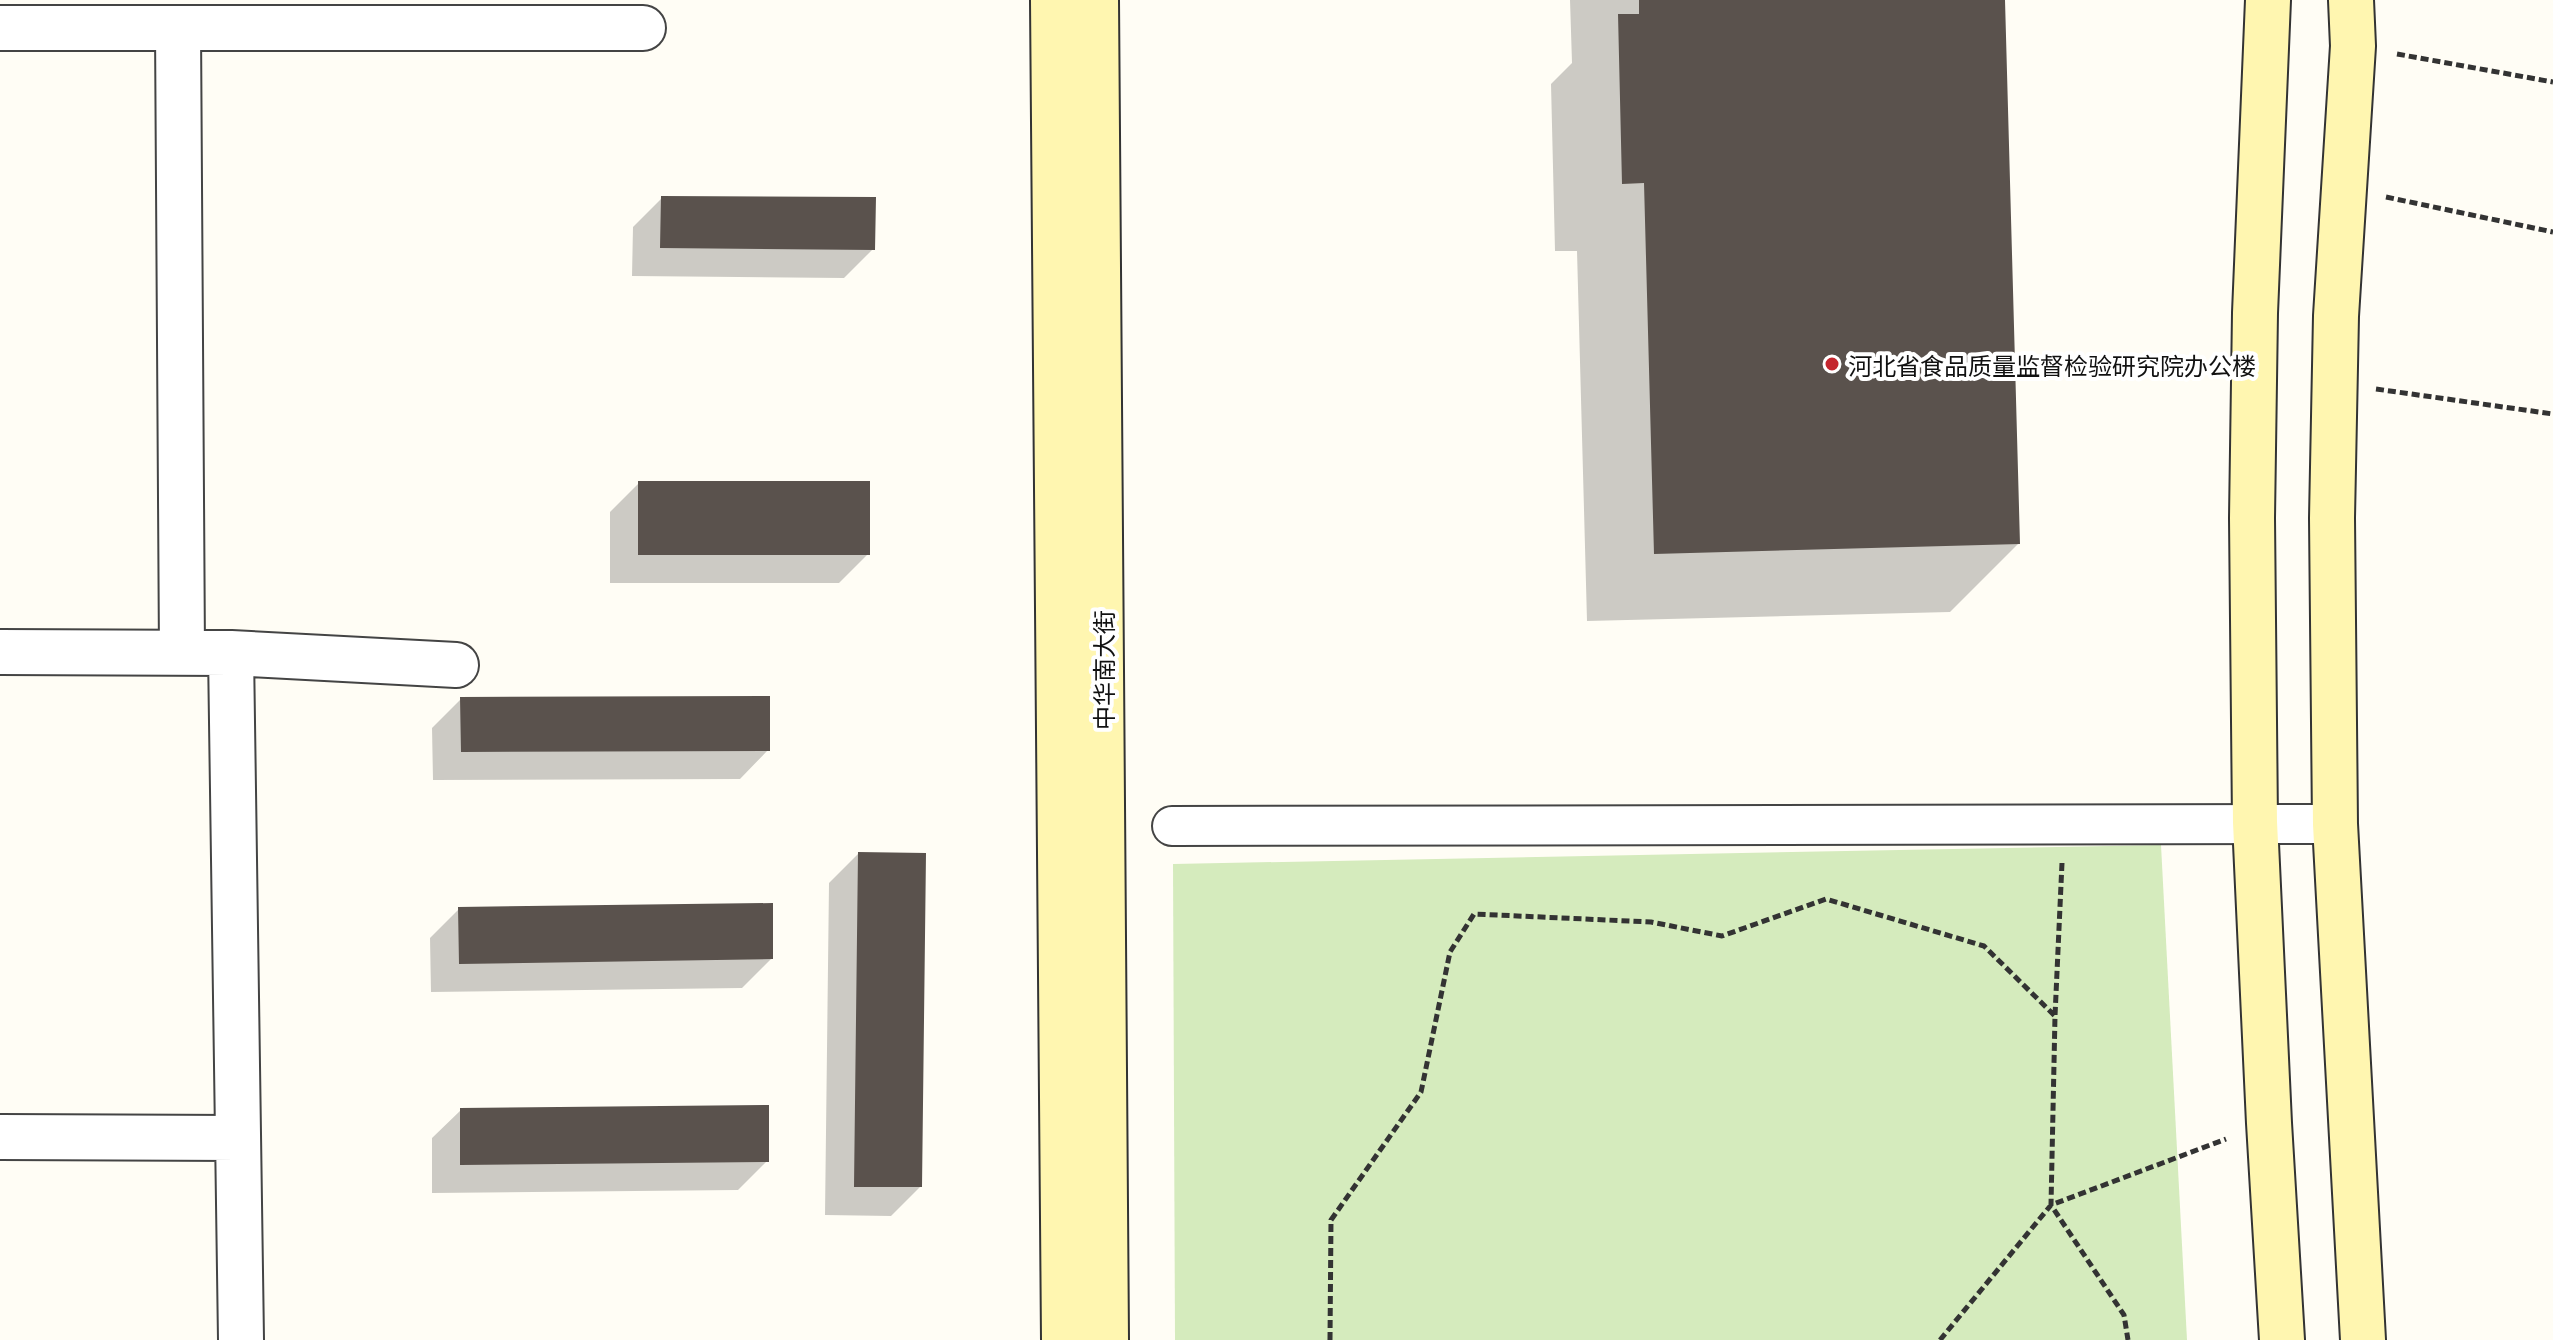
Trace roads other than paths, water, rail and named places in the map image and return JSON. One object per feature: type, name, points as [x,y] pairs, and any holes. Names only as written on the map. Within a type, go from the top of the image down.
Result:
[{"type":"main road","name":"中华南大街","points":[[1053,0],[1064,1340]]},
{"type":"main road","name":"中华南大街","points":[[1096,0],[1106,1340]]},
{"type":"main road","points":[[2268,0],[2255,313],[2252,502],[2255,822],[2282,1340]]},
{"type":"main road","points":[[2351,0],[2353,46],[2336,316],[2332,518],[2335,824],[2363,1340]]},
{"type":"street","points":[[0,28],[178,28],[238,14],[643,28]]},
{"type":"street","points":[[178,28],[182,653]]},
{"type":"street","points":[[0,652],[231,653],[456,665]]},
{"type":"street","points":[[231,653],[241,1340]]},
{"type":"street","points":[[1172,826],[2335,824]]},
{"type":"street","points":[[0,1137],[238,1138]]},
{"type":"place","name":"河北省食品质量监督检验研究院办公楼","points":[[1832,364]]}]
